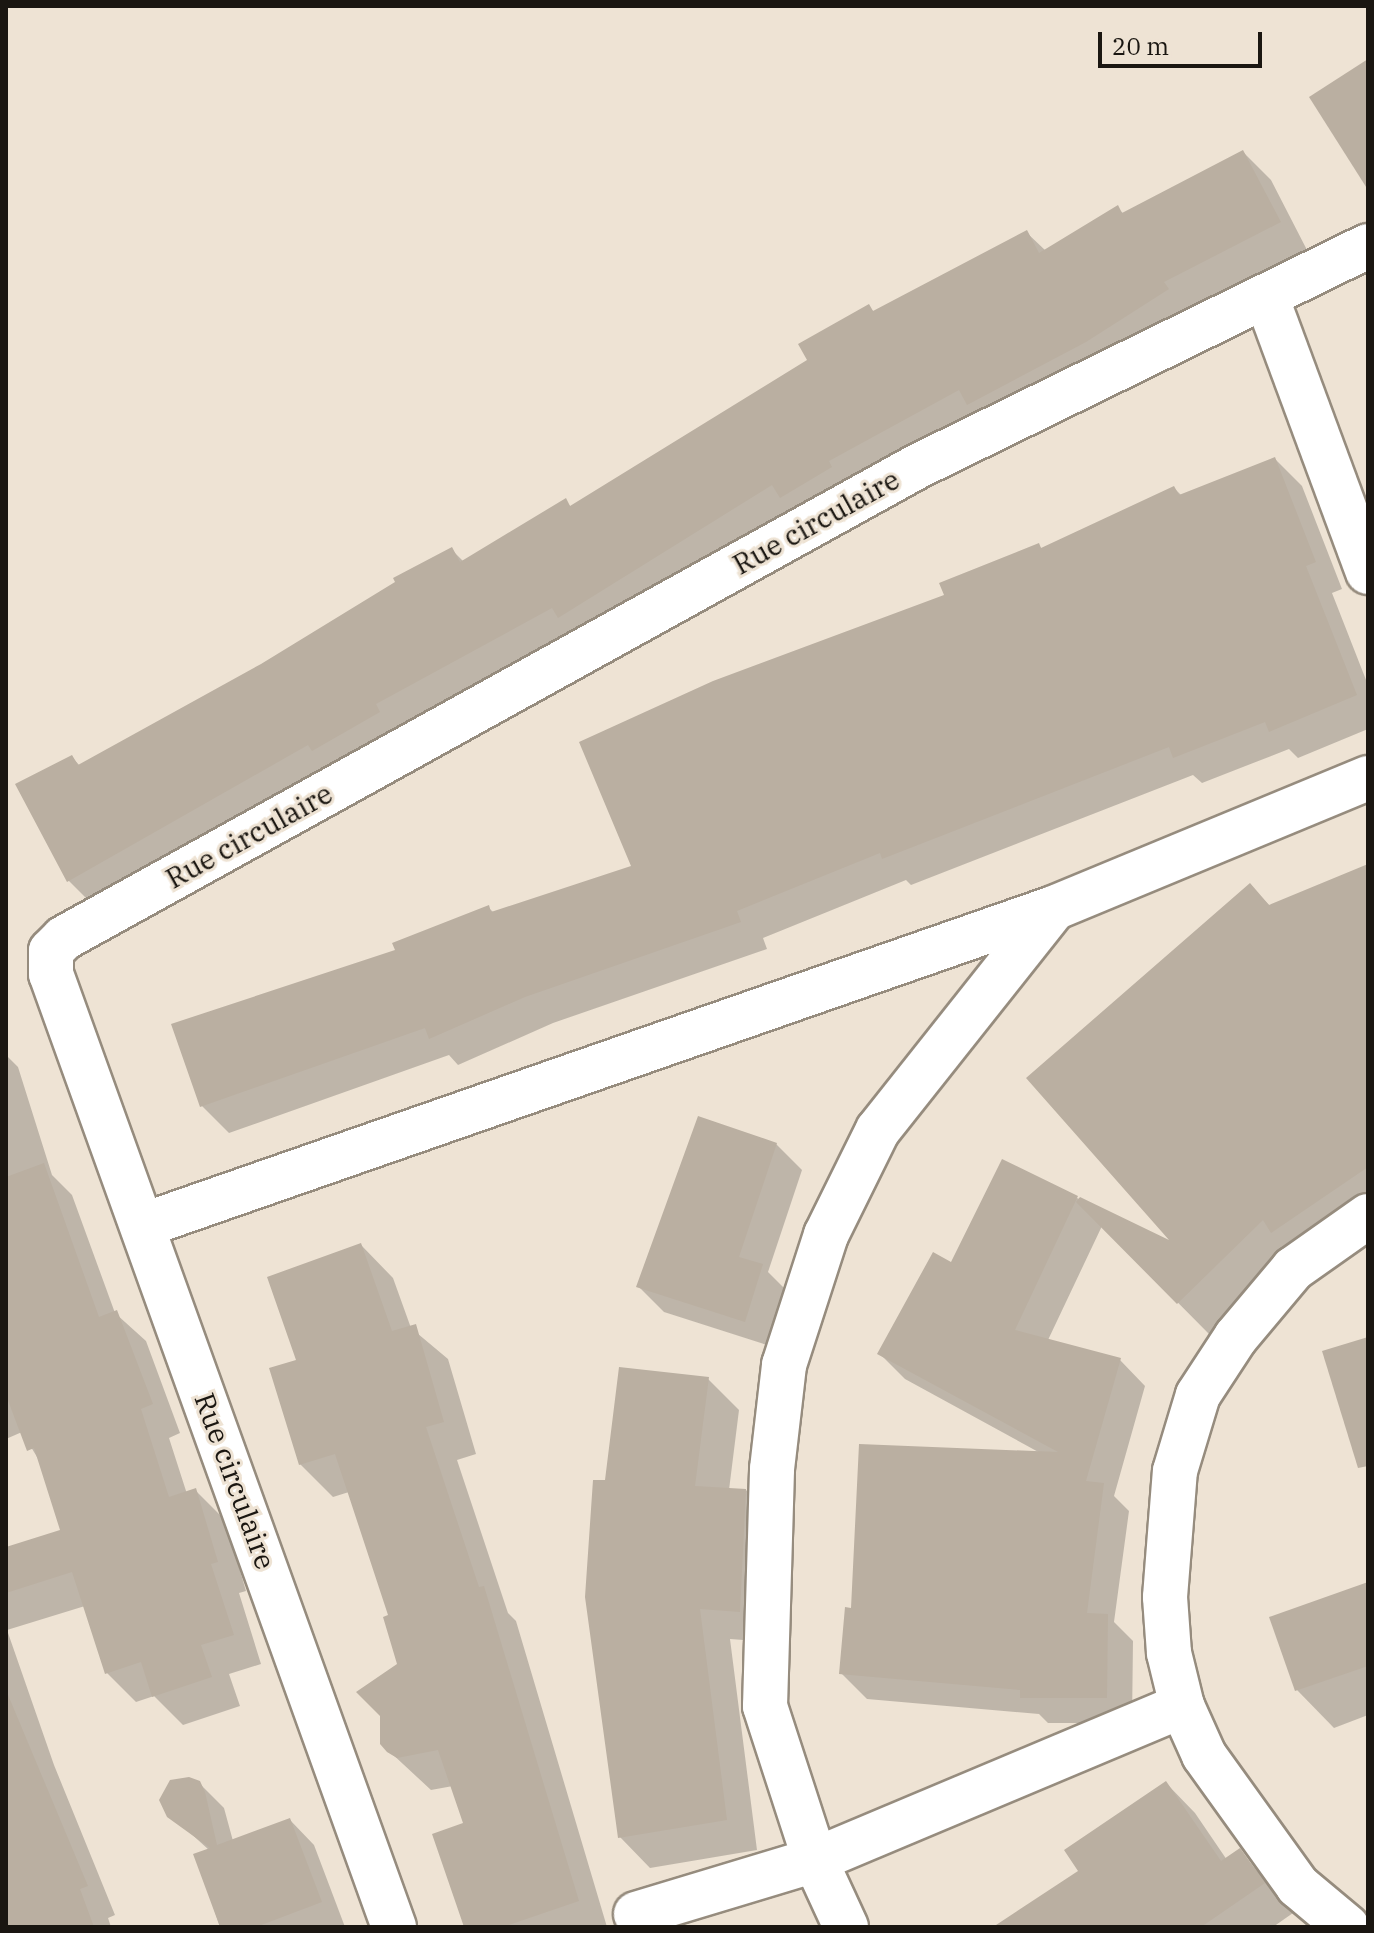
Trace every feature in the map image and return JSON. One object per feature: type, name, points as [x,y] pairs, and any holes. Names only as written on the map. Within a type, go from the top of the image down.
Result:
[{"type":"street","name":"Rue circulaire","points":[[394,1927],[144,1225],[51,974],[51,951],[64,938],[916,467],[1267,299],[1368,246]]},
{"type":"street","points":[[1267,299],[1368,572]]},
{"type":"street","points":[[144,1225],[1054,908],[1368,778]]},
{"type":"street","points":[[846,1927],[815,1860],[765,1706],[772,1469],[784,1365],[826,1235],[878,1130],[1054,908]]},
{"type":"street","points":[[1347,1927],[1298,1886],[1204,1755],[1182,1706],[1169,1653],[1165,1597],[1175,1471],[1198,1395],[1236,1337],[1293,1269],[1368,1216]]},
{"type":"street","points":[[636,1914],[815,1860],[1182,1706]]},
{"type":"building","points":[[1368,59],[1368,190],[1309,97]]},
{"type":"building","points":[[1243,150],[1281,222],[1164,282],[1169,289],[1086,342],[967,405],[959,390],[829,461],[832,467],[780,498],[772,485],[558,618],[552,608],[376,704],[380,712],[312,751],[308,745],[67,882],[15,784],[72,755],[78,765],[261,664],[395,582],[393,578],[452,547],[460,562],[566,498],[570,506],[807,360],[798,344],[869,304],[873,311],[1027,230],[1039,253],[1118,205],[1122,213]]},
{"type":"building","points":[[1275,457],[1316,562],[1306,566],[1357,695],[1269,732],[1265,722],[1173,758],[1169,747],[882,859],[880,853],[737,911],[741,922],[525,997],[429,1039],[425,1028],[200,1107],[171,1024],[395,950],[392,943],[489,905],[491,912],[631,866],[579,742],[713,681],[944,595],[939,583],[1039,543],[1041,548],[1174,486],[1179,495]]},
{"type":"building","points":[[1368,864],[1368,1167],[1271,1233],[1263,1220],[1177,1304],[1076,1202],[1080,1197],[1169,1240],[1026,1078],[1250,883],[1269,905]]},
{"type":"building","points":[[698,1116],[777,1143],[739,1257],[763,1264],[745,1322],[636,1287]]},
{"type":"building","points":[[1002,1159],[1078,1196],[1015,1330],[1121,1358],[1086,1481],[1104,1483],[1087,1613],[1108,1614],[1107,1698],[1020,1698],[1020,1690],[839,1674],[845,1607],[851,1608],[859,1444],[1058,1452],[877,1354],[933,1252],[951,1262]]},
{"type":"building","points":[[44,1163],[99,1317],[117,1310],[153,1404],[141,1409],[169,1497],[196,1488],[218,1562],[211,1564],[234,1635],[201,1645],[212,1677],[152,1697],[141,1662],[105,1674],[72,1572],[6,1593],[6,1547],[60,1530],[34,1448],[27,1451],[6,1395],[6,1177]]},
{"type":"building","points":[[361,1243],[392,1331],[416,1324],[444,1422],[426,1427],[479,1587],[484,1586],[579,1901],[503,1927],[464,1927],[432,1834],[463,1823],[438,1750],[397,1758],[387,1752],[380,1744],[380,1716],[356,1692],[397,1664],[383,1617],[388,1615],[335,1454],[299,1465],[269,1368],[296,1360],[267,1277]]},
{"type":"building","points":[[1368,1337],[1368,1466],[1358,1468],[1322,1351]]},
{"type":"building","points":[[619,1367],[709,1377],[695,1486],[746,1489],[740,1612],[700,1609],[727,1820],[618,1838],[585,1597],[593,1480],[605,1480]]},
{"type":"building","points":[[1368,1582],[1368,1666],[1295,1691],[1269,1617]]},
{"type":"building","points":[[6,1690],[88,1886],[80,1889],[94,1927],[6,1927]]},
{"type":"building","points":[[189,1777],[200,1781],[205,1792],[217,1845],[290,1818],[322,1902],[256,1927],[220,1927],[193,1854],[210,1848],[167,1817],[159,1800],[170,1780]]},
{"type":"building","points":[[1166,1781],[1221,1861],[1240,1848],[1265,1883],[1201,1927],[993,1927],[1078,1871],[1064,1850]]}]
